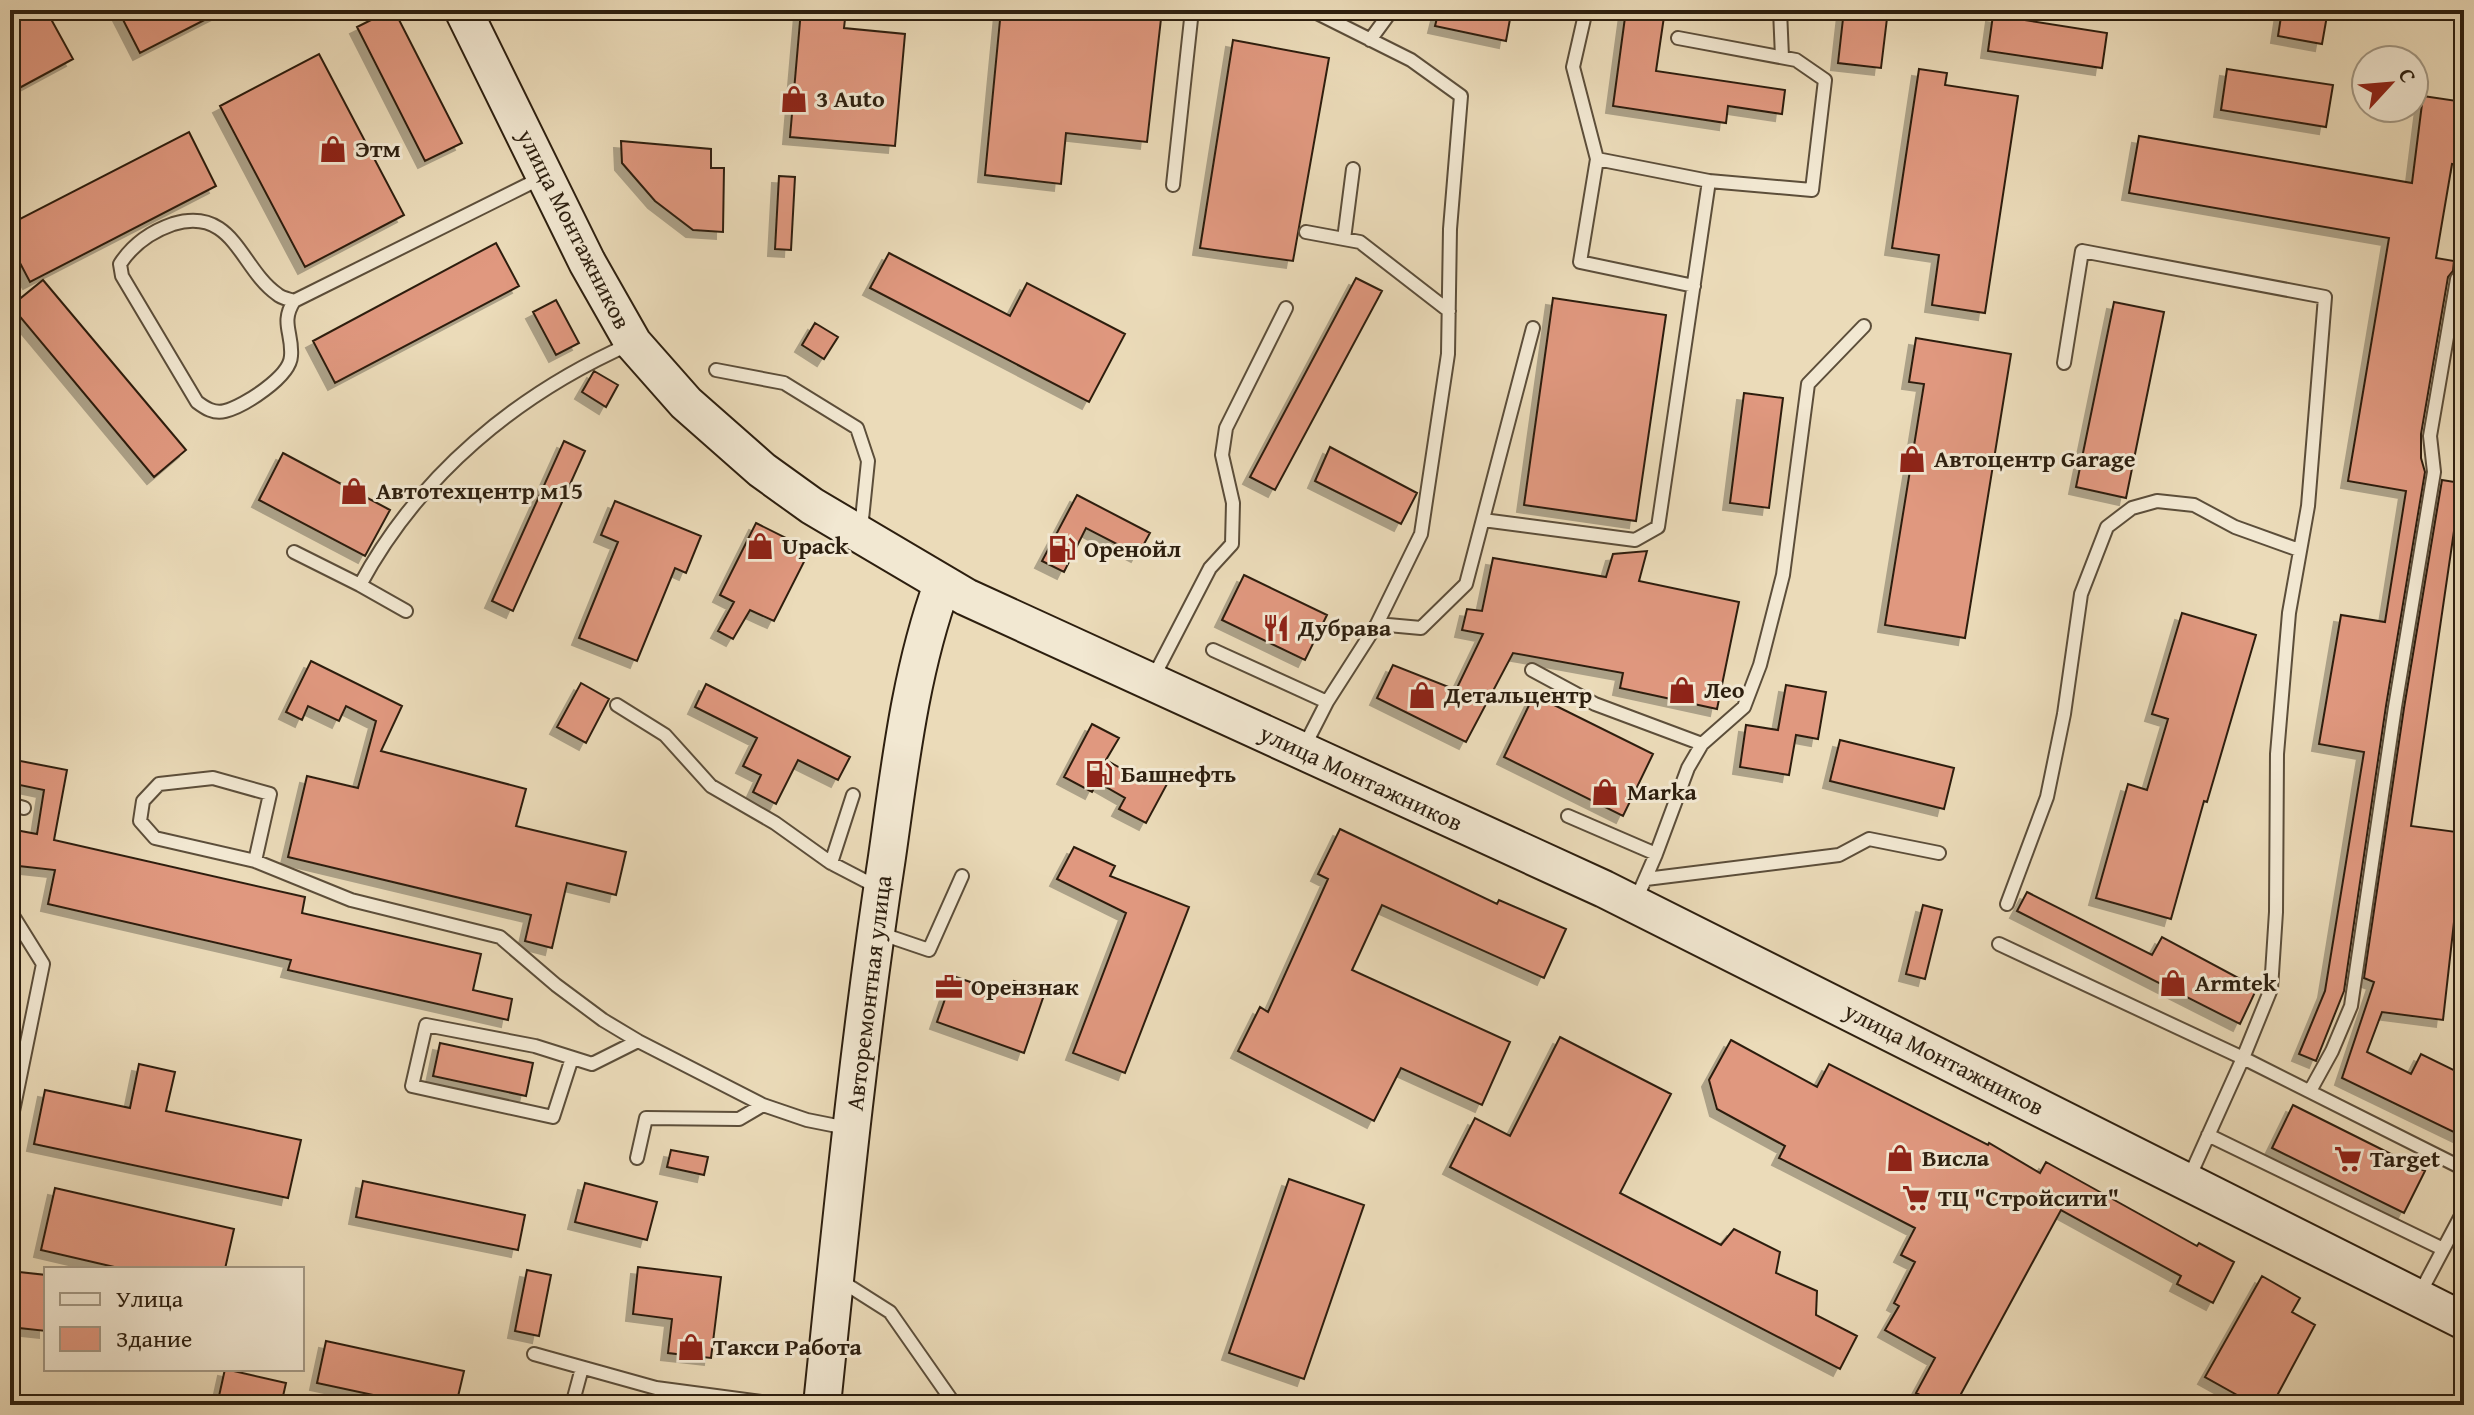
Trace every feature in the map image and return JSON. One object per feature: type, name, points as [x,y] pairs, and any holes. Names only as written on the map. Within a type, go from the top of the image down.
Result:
[{"type":"main road","name":"улица Монтажников","points":[[463,10],[587,262],[633,343],[686,403],[762,470],[860,536],[942,585],[1301,751],[1640,892],[2188,1181],[2463,1320]]},
{"type":"main road","name":"Авторемонтная улица","points":[[822,1405],[882,889],[920,656],[942,585]]},
{"type":"lane","points":[[1173,185],[1192,10]]},
{"type":"lane","points":[[1301,751],[1327,702],[1377,624],[1421,534],[1448,354],[1450,229],[1461,96],[1411,60],[1311,10]]},
{"type":"lane","points":[[1370,40],[1392,10]]},
{"type":"lane","points":[[1586,10],[1573,67],[1597,159],[1580,262],[1694,286]]},
{"type":"lane","points":[[1780,10],[1782,57]]},
{"type":"lane","points":[[1597,159],[1709,181],[1812,190],[1825,80],[1796,60],[1678,38]]},
{"type":"lane","points":[[1344,239],[1353,169]]},
{"type":"lane","points":[[294,301],[278,296],[229,235],[207,222],[186,220],[156,230],[130,249],[120,264],[129,289],[197,402],[207,410],[224,412],[269,387],[284,373],[292,357],[287,313],[294,301],[546,176]]},
{"type":"lane","points":[[1483,520],[1635,540],[1658,527],[1709,181]]},
{"type":"lane","points":[[1306,232],[1360,242],[1449,311]]},
{"type":"lane","points":[[2064,363],[2082,251],[2325,297],[2308,506],[2289,613],[2277,754],[2276,912],[2271,989],[2188,1181]]},
{"type":"lane","points":[[2310,1091],[2332,1051],[2351,1006],[2395,707],[2434,472],[2430,436],[2457,279]]},
{"type":"lane","points":[[1151,681],[1210,568],[1232,544],[1233,503],[1222,455],[1226,428],[1286,308]]},
{"type":"lane","points":[[1640,892],[1688,768],[1702,744],[1744,707],[1760,665],[1783,575],[1808,384],[1864,326]]},
{"type":"lane","points":[[1377,624],[1421,628],[1466,584],[1533,328]]},
{"type":"lane","points":[[360,585],[380,548],[469,445],[542,391],[600,357],[633,343]]},
{"type":"lane","points":[[716,370],[784,383],[857,428],[868,461],[860,536]]},
{"type":"lane","points":[[2007,904],[2047,797],[2064,714],[2081,594],[2107,527],[2132,508],[2157,501],[2194,505],[2235,527],[2299,550]]},
{"type":"lane","points":[[294,552],[406,611]]},
{"type":"lane","points":[[1213,650],[1327,702]]},
{"type":"lane","points":[[1532,670],[1595,704],[1702,744]]},
{"type":"lane","points":[[617,705],[665,735],[711,786],[775,823],[831,863],[882,889]]},
{"type":"lane","points":[[255,861],[270,794],[213,778],[159,784],[143,801],[140,821],[155,838],[255,861],[351,900],[500,937],[556,985],[638,1041],[763,1105],[807,1120],[852,1129]]},
{"type":"lane","points":[[831,863],[853,795]]},
{"type":"lane","points":[[10,804],[24,808]]},
{"type":"lane","points":[[1568,816],[1656,854]]},
{"type":"lane","points":[[1640,892],[1839,855],[1869,839],[1939,853]]},
{"type":"lane","points":[[876,932],[929,950],[962,876]]},
{"type":"lane","points":[[10,911],[43,964],[10,1126]]},
{"type":"lane","points":[[1999,944],[2243,1058],[2464,1169]]},
{"type":"lane","points":[[572,1058],[553,1117],[412,1086],[426,1025],[535,1046],[592,1064],[638,1041]]},
{"type":"lane","points":[[637,1158],[646,1118],[739,1119],[763,1105]]},
{"type":"lane","points":[[2208,1135],[2443,1249]]},
{"type":"lane","points":[[2418,1298],[2464,1210]]},
{"type":"lane","points":[[835,1278],[890,1312],[955,1405]]},
{"type":"lane","points":[[534,1354],[656,1388],[784,1405]]},
{"type":"lane","points":[[572,1405],[582,1368]]},
{"type":"building","points":[[10,10],[46,10],[73,59],[10,93]]},
{"type":"building","points":[[118,10],[224,10],[140,53]]},
{"type":"building","points":[[394,10],[462,143],[425,161],[357,27]]},
{"type":"building","points":[[801,10],[846,10],[844,28],[905,34],[895,146],[790,137]]},
{"type":"building","points":[[1001,10],[1162,10],[1147,142],[1066,133],[1061,184],[985,175]]},
{"type":"building","points":[[1439,10],[1467,10],[1510,19],[1506,41],[1435,26]]},
{"type":"building","points":[[1626,10],[1665,10],[1656,71],[1785,90],[1782,114],[1728,106],[1726,123],[1613,106]]},
{"type":"building","points":[[1844,10],[1888,10],[1881,68],[1838,63]]},
{"type":"building","points":[[2282,10],[2328,10],[2322,44],[2278,36]]},
{"type":"building","points":[[1993,15],[2107,33],[2102,68],[1988,51]]},
{"type":"building","points":[[1233,40],[1329,58],[1293,261],[1200,248]]},
{"type":"building","points":[[319,54],[404,215],[305,267],[220,106]]},
{"type":"building","points":[[1919,69],[1947,73],[1945,85],[2018,96],[1985,313],[1932,305],[1939,255],[1892,248]]},
{"type":"building","points":[[2227,69],[2333,85],[2326,127],[2221,110]]},
{"type":"building","points":[[2430,97],[2464,102],[2458,165],[2452,164],[2436,258],[2454,261],[2453,271],[2448,277],[2421,434],[2421,458],[2425,472],[2386,706],[2344,991],[2316,1061],[2299,1054],[2325,991],[2364,752],[2319,744],[2341,615],[2385,622],[2406,491],[2348,481],[2389,238],[2129,193],[2139,136],[2412,183],[2419,124],[2430,124]]},
{"type":"building","points":[[189,132],[216,186],[30,282],[10,244],[10,224]]},
{"type":"building","points":[[621,141],[711,149],[711,168],[724,168],[723,232],[693,230],[655,201],[622,163]]},
{"type":"building","points":[[779,176],[795,177],[791,250],[775,249]]},
{"type":"building","points":[[496,243],[519,286],[335,383],[313,341]]},
{"type":"building","points":[[889,253],[1010,316],[1027,283],[1125,334],[1089,402],[870,288]]},
{"type":"building","points":[[1356,278],[1382,291],[1275,490],[1250,477]]},
{"type":"building","points":[[43,280],[186,450],[154,477],[11,306]]},
{"type":"building","points":[[1553,298],[1666,315],[1636,521],[1524,505]]},
{"type":"building","points":[[556,300],[579,343],[556,355],[533,312]]},
{"type":"building","points":[[2114,302],[2164,312],[2126,498],[2076,487]]},
{"type":"building","points":[[815,323],[838,337],[824,359],[802,345]]},
{"type":"building","points":[[1916,338],[2011,354],[1965,638],[1885,625],[1924,384],[1909,382]]},
{"type":"building","points":[[594,371],[618,385],[606,407],[582,392]]},
{"type":"building","points":[[1744,393],[1783,398],[1769,508],[1730,503]]},
{"type":"building","points":[[564,441],[585,451],[513,611],[492,601]]},
{"type":"building","points":[[1330,447],[1417,493],[1401,524],[1315,481]]},
{"type":"building","points":[[283,453],[390,510],[365,556],[259,500]]},
{"type":"building","points":[[2442,480],[2461,483],[2411,826],[2464,833],[2443,1020],[2382,1012],[2367,1052],[2411,1074],[2421,1054],[2464,1075],[2464,1137],[2342,1078],[2374,982],[2364,978]]},
{"type":"building","points":[[1077,495],[1150,533],[1138,555],[1086,528],[1064,572],[1042,561]]},
{"type":"building","points":[[615,501],[701,536],[686,573],[675,568],[637,661],[579,638],[618,542],[601,535]]},
{"type":"building","points":[[756,523],[810,550],[774,621],[750,610],[733,639],[718,631],[734,602],[720,595]]},
{"type":"building","points":[[1647,551],[1639,581],[1739,602],[1717,709],[1620,688],[1623,673],[1513,653],[1466,742],[1377,698],[1393,665],[1456,690],[1483,634],[1462,630],[1467,609],[1482,611],[1493,558],[1606,577],[1613,554]]},
{"type":"building","points":[[1244,575],[1327,615],[1305,660],[1222,620]]},
{"type":"building","points":[[2182,613],[2256,635],[2171,919],[2096,898],[2128,784],[2147,790],[2168,719],[2152,714]]},
{"type":"building","points":[[311,661],[402,706],[381,751],[526,789],[516,826],[626,852],[616,895],[567,883],[552,948],[525,941],[531,915],[288,857],[307,776],[358,788],[376,721],[346,706],[339,721],[308,706],[302,720],[286,712]]},
{"type":"building","points":[[581,683],[609,699],[586,743],[557,727]]},
{"type":"building","points":[[706,684],[850,757],[838,780],[798,760],[776,804],[753,792],[761,775],[743,766],[757,738],[695,707]]},
{"type":"building","points":[[1786,685],[1826,692],[1818,739],[1796,735],[1789,775],[1740,767],[1746,725],[1778,730]]},
{"type":"building","points":[[1534,695],[1653,754],[1623,816],[1504,757]]},
{"type":"building","name":"Башнефть","points":[[1092,724],[1119,738],[1106,760],[1140,779],[1144,772],[1167,784],[1146,823],[1119,809],[1125,798],[1097,782],[1092,792],[1064,777]]},
{"type":"building","points":[[1840,740],[1954,768],[1944,809],[1830,781]]},
{"type":"building","points":[[10,759],[67,770],[54,840],[305,897],[302,913],[481,954],[473,990],[512,999],[508,1020],[288,970],[291,960],[48,904],[55,870],[10,865],[10,829],[37,834],[44,790],[10,783]]},
{"type":"building","points":[[1340,829],[1497,904],[1499,900],[1566,929],[1544,978],[1382,905],[1352,970],[1510,1042],[1482,1105],[1401,1068],[1374,1121],[1238,1051],[1260,1007],[1268,1012],[1328,879],[1318,874]]},
{"type":"building","points":[[1074,847],[1115,866],[1110,876],[1189,907],[1125,1073],[1073,1053],[1126,913],[1057,879]]},
{"type":"building","points":[[2027,892],[2152,955],[2162,937],[2257,988],[2240,1024],[2017,911]]},
{"type":"building","points":[[1923,905],[1942,910],[1925,979],[1906,974]]},
{"type":"building","points":[[953,976],[1008,995],[1014,981],[1045,992],[1024,1053],[937,1022]]},
{"type":"building","points":[[1560,1037],[1671,1094],[1620,1193],[1721,1245],[1734,1229],[1780,1252],[1776,1273],[1817,1291],[1816,1315],[1857,1336],[1840,1369],[1450,1167],[1475,1118],[1510,1136]]},
{"type":"building","points":[[1731,1040],[1817,1087],[1829,1064],[1989,1143],[2040,1173],[2046,1162],[2197,1246],[2199,1243],[2234,1262],[2213,1303],[2177,1284],[2181,1276],[2061,1210],[1955,1405],[1938,1405],[1916,1393],[1935,1358],[1885,1330],[1899,1306],[1894,1303],[1915,1262],[1901,1255],[1915,1228],[1779,1158],[1785,1146],[1717,1109],[1709,1080]]},
{"type":"building","points":[[440,1043],[533,1063],[526,1096],[433,1076]]},
{"type":"building","points":[[139,1064],[175,1072],[166,1111],[301,1140],[288,1198],[34,1144],[45,1090],[130,1108]]},
{"type":"building","name":"Target","points":[[2293,1105],[2425,1171],[2404,1213],[2272,1148]]},
{"type":"building","points":[[671,1150],[708,1157],[704,1175],[667,1167]]},
{"type":"building","points":[[1289,1179],[1364,1205],[1304,1379],[1229,1353]]},
{"type":"building","points":[[363,1181],[525,1215],[518,1250],[356,1217]]},
{"type":"building","points":[[585,1183],[657,1202],[647,1240],[575,1222]]},
{"type":"building","points":[[55,1188],[234,1229],[225,1267],[114,1267],[41,1250]]},
{"type":"building","points":[[638,1267],[721,1277],[711,1358],[668,1353],[672,1319],[633,1314]]},
{"type":"building","points":[[527,1270],[551,1275],[539,1336],[515,1331]]},
{"type":"building","points":[[10,1271],[44,1275],[44,1331],[10,1327]]},
{"type":"building","points":[[2262,1276],[2300,1298],[2292,1312],[2315,1325],[2272,1405],[2243,1405],[2246,1400],[2205,1377]]},
{"type":"building","points":[[326,1341],[464,1371],[456,1405],[420,1405],[317,1383]]},
{"type":"building","points":[[225,1371],[286,1383],[281,1405],[217,1405]]},
{"type":"place","name":"3 Auto","points":[[794,99]]},
{"type":"place","name":"Этм","points":[[333,149]]},
{"type":"place","name":"Автоцентр Garage","points":[[1912,459]]},
{"type":"place","name":"Автотехцентр м15","points":[[354,491]]},
{"type":"place","name":"Upack","points":[[760,546]]},
{"type":"place","name":"Оренойл","points":[[1062,549]]},
{"type":"place","name":"Дубрава","points":[[1276,628]]},
{"type":"place","name":"Лео","points":[[1682,690]]},
{"type":"place","name":"Детальцентр","points":[[1422,695]]},
{"type":"place","name":"Башнефть","points":[[1099,774]]},
{"type":"place","name":"Marka","points":[[1605,792]]},
{"type":"place","name":"Armtek","points":[[2173,983]]},
{"type":"place","name":"Орензнак","points":[[949,987]]},
{"type":"place","name":"Висла","points":[[1900,1158]]},
{"type":"place","name":"Target","points":[[2348,1159]]},
{"type":"place","name":"ТЦ \"Стройсити\"","points":[[1916,1198]]},
{"type":"place","name":"Такси Работа","points":[[691,1347]]}]
